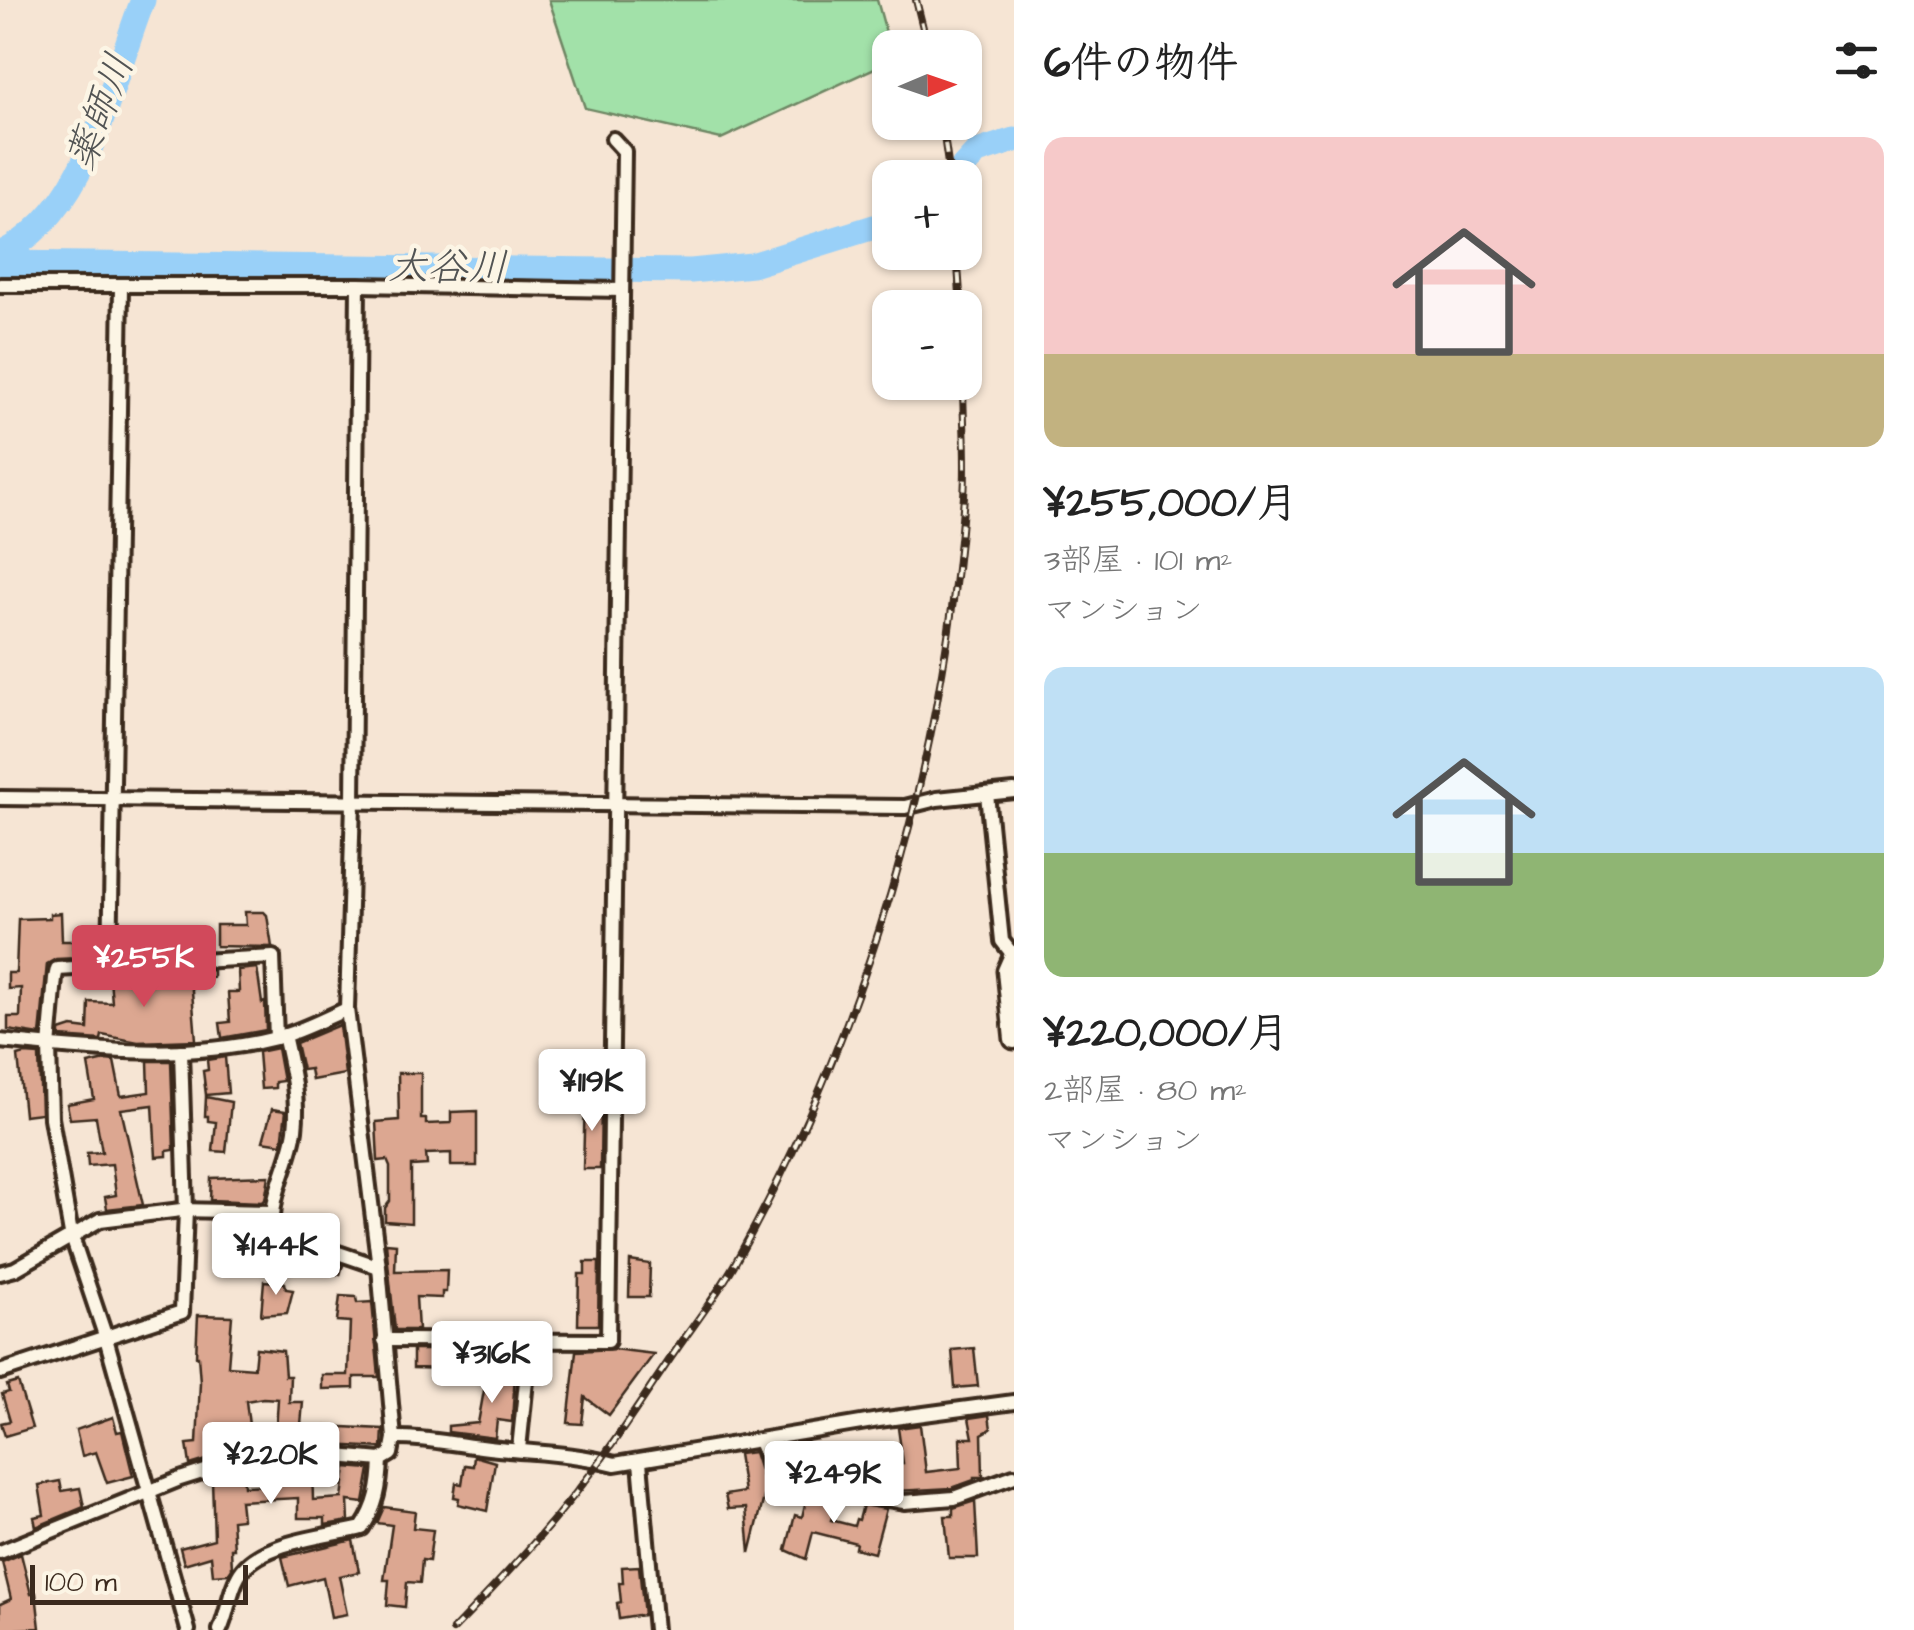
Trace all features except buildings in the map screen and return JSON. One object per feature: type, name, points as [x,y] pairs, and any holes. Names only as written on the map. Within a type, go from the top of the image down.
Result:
[{"type":"main road","points":[[1013,955],[1007,971],[1014,1039]]},
{"type":"street","points":[[384,1340],[608,1341],[624,151],[612,139]]},
{"type":"street","points":[[0,284],[622,287]]},
{"type":"street","points":[[0,1552],[234,1462],[316,1454],[381,1460],[391,1454],[394,1438],[379,1267],[347,1009],[358,285]]},
{"type":"street","points":[[110,968],[121,287]]},
{"type":"street","points":[[0,798],[906,807],[937,799],[1014,792]]},
{"type":"street","points":[[987,794],[1002,941],[1013,955]]},
{"type":"street","points":[[188,1630],[106,1338],[71,1234],[51,1118],[49,1047],[58,970],[273,957],[280,1036],[296,1102],[294,1131],[271,1212],[274,1231],[379,1267]]},
{"type":"street","points":[[0,1040],[105,1052],[180,1051],[280,1036],[347,1009]]},
{"type":"street","points":[[0,1372],[182,1312],[186,1210],[180,1051]]},
{"type":"street","points":[[0,1273],[16,1269],[100,1220],[186,1210],[271,1212]]},
{"type":"street","points":[[518,1449],[530,1342]]},
{"type":"street","points":[[394,1438],[587,1456],[615,1464],[1014,1402]]},
{"type":"street","points":[[760,1441],[774,1476],[794,1481],[818,1479],[837,1490],[904,1502],[954,1498],[1014,1476]]},
{"type":"street","points":[[220,1630],[237,1578],[247,1563],[308,1538],[362,1528],[373,1512],[381,1460]]},
{"type":"street","points":[[640,1462],[656,1630]]},
{"type":"green space","points":[[549,0],[877,0],[885,30],[872,30],[872,69],[721,139],[585,108]]},
{"type":"waterway","name":"薬師川","points":[[0,254],[31,234],[56,208],[76,177],[107,106],[143,0]]},
{"type":"waterway","name":"大谷川","points":[[970,160],[977,152],[1014,140]]},
{"type":"waterway","name":"大谷川","points":[[0,263],[691,271],[752,265],[872,228]]},
{"type":"railway","points":[[916,0],[924,30]]},
{"type":"railway","points":[[945,140],[947,160]]},
{"type":"railway","points":[[958,270],[960,290]]},
{"type":"railway","points":[[453,1630],[533,1544],[589,1476],[719,1289],[781,1175],[823,1083],[891,893],[938,697],[954,597],[964,496],[964,400]]}]
